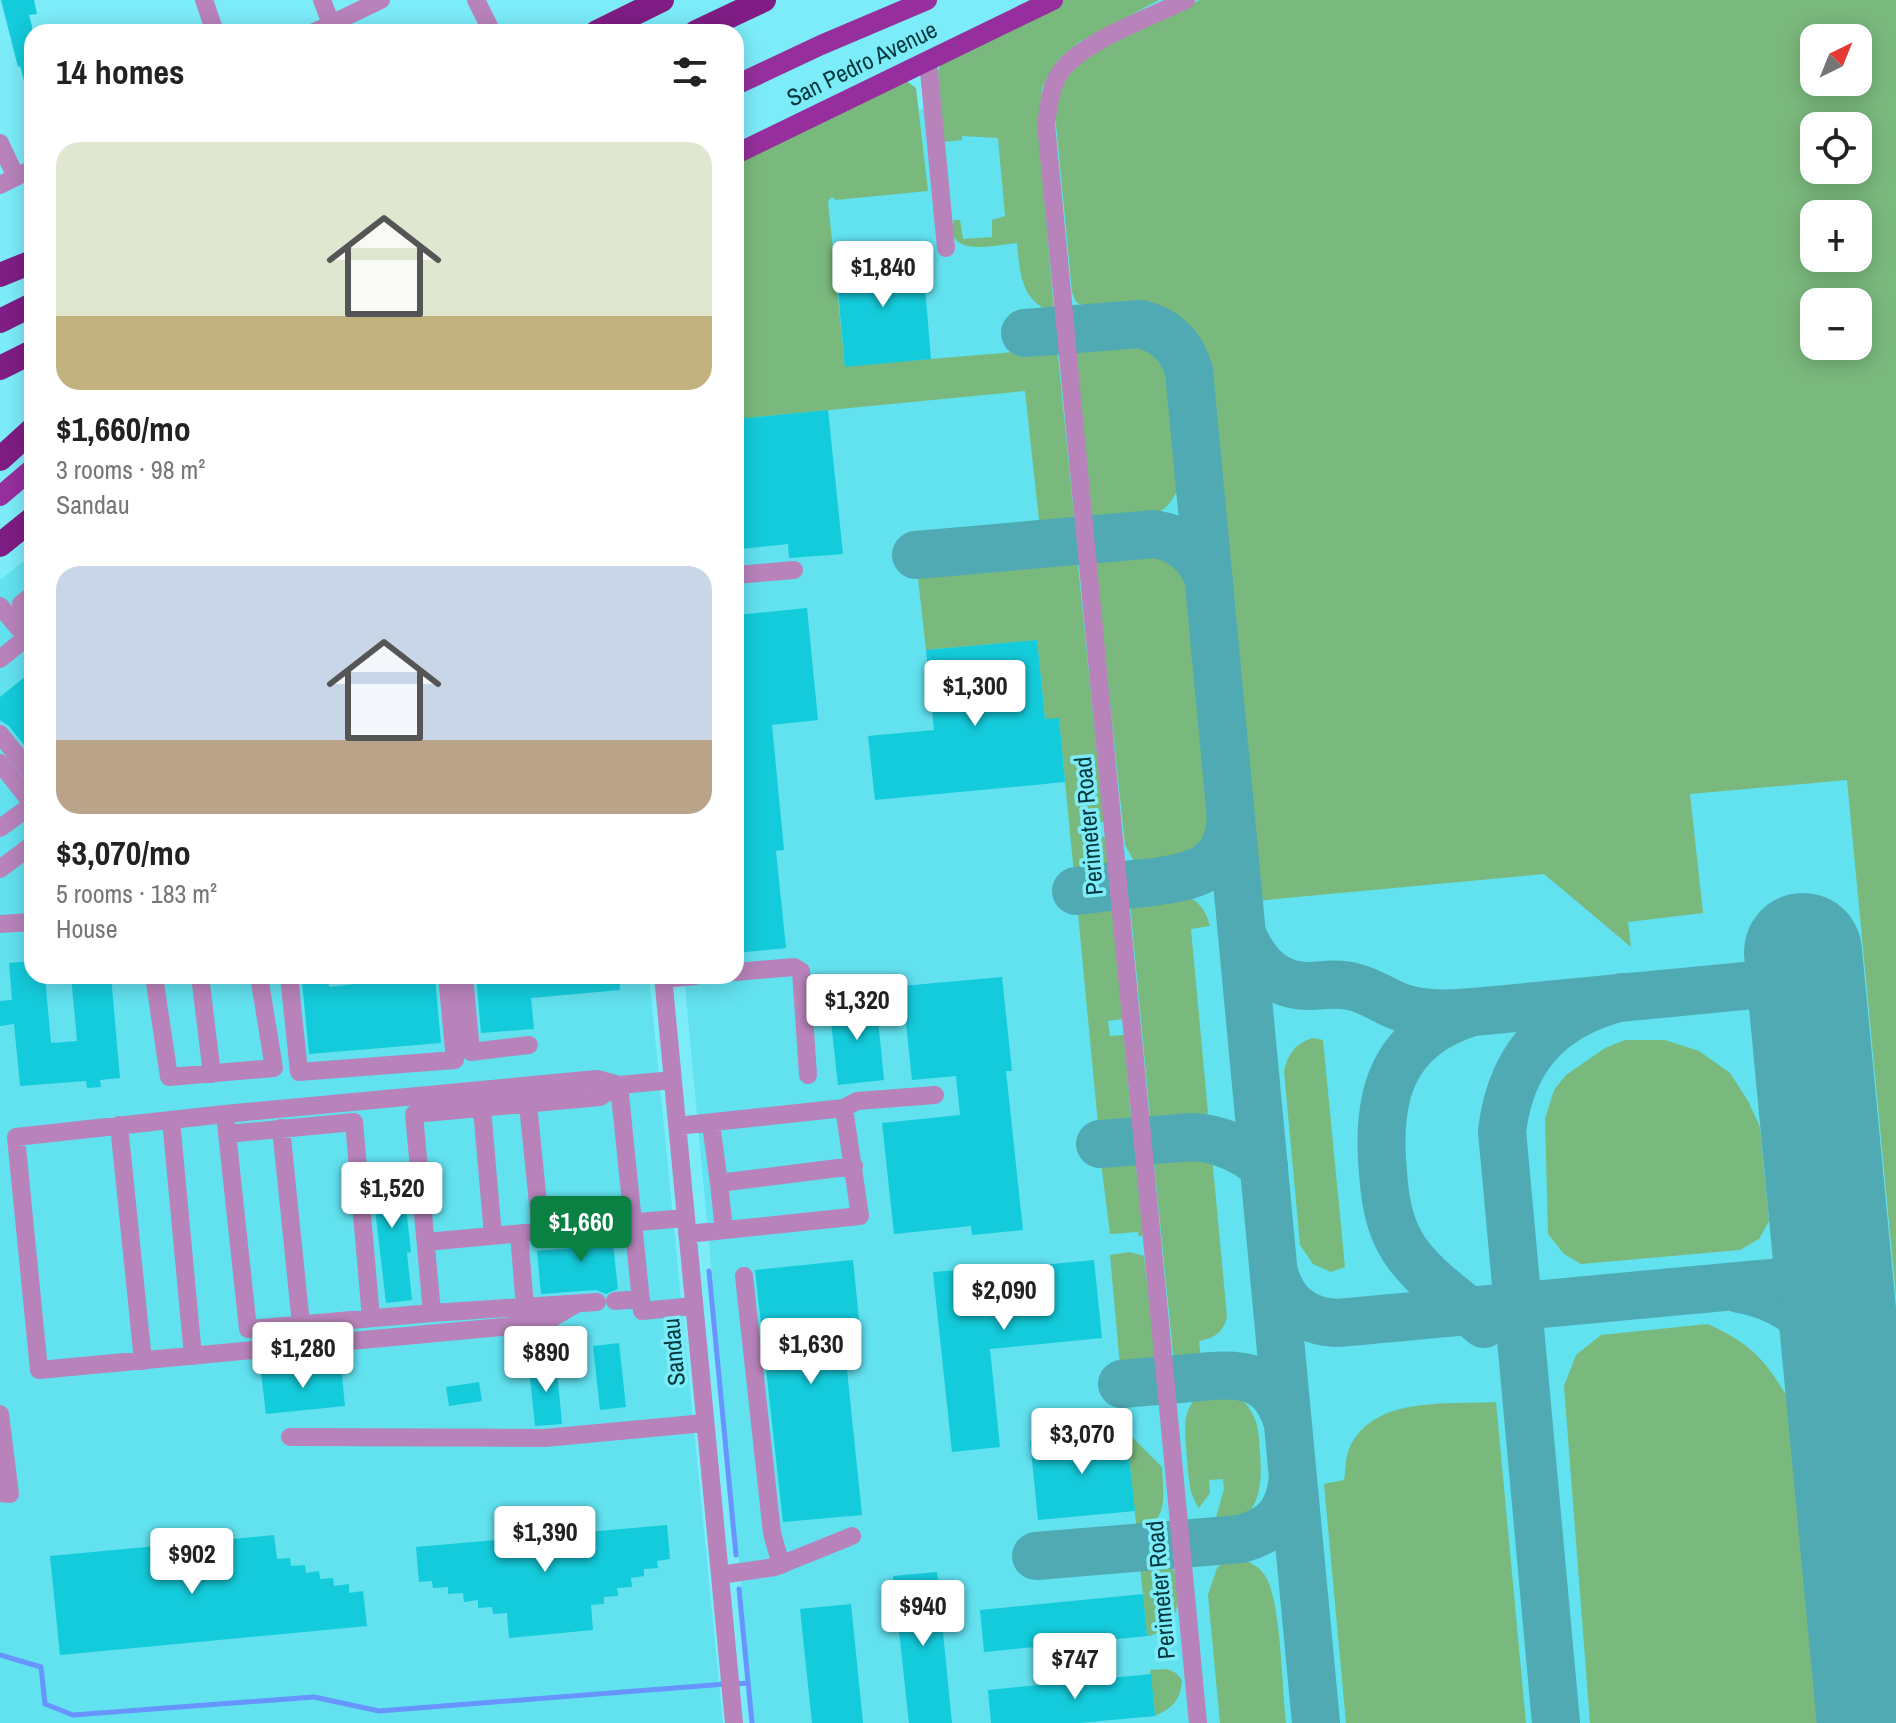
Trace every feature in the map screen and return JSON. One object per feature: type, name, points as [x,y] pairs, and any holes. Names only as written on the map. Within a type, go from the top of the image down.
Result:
[{"type":"highway","points":[[613,24],[662,0]]},
{"type":"highway","points":[[713,24],[764,0]]},
{"type":"highway","points":[[0,275],[24,265]]},
{"type":"highway","points":[[0,321],[24,309]]},
{"type":"highway","points":[[0,368],[24,356]]},
{"type":"highway","points":[[0,459],[24,437]]},
{"type":"highway","points":[[0,545],[24,526]]},
{"type":"main road","name":"San Pedro Avenue","points":[[744,81],[927,0]]},
{"type":"main road","name":"San Pedro Avenue","points":[[744,150],[1053,0]]},
{"type":"main road","points":[[0,496],[24,476]]},
{"type":"street","points":[[204,0],[212,24]]},
{"type":"street","points":[[322,0],[322,24]]},
{"type":"street","points":[[476,0],[488,24]]},
{"type":"street","name":"Perimeter Road","points":[[1186,0],[1086,48],[1061,71],[1051,93],[1046,124],[1198,1723]]},
{"type":"street","points":[[330,24],[371,2]]},
{"type":"street","points":[[928,61],[946,248]]},
{"type":"street","points":[[0,143],[16,177]]},
{"type":"street","points":[[744,574],[794,570]]},
{"type":"street","points":[[0,606],[24,633]]},
{"type":"street","points":[[0,659],[24,644]]},
{"type":"street","points":[[0,734],[24,764]]},
{"type":"street","points":[[0,763],[24,793]]},
{"type":"street","points":[[0,828],[24,814]]},
{"type":"street","points":[[0,869],[24,851]]},
{"type":"street","points":[[0,924],[24,922]]},
{"type":"street","points":[[744,971],[794,967],[801,971],[808,1075]]},
{"type":"street","points":[[155,984],[169,1077],[274,1068],[260,984]]},
{"type":"street","points":[[201,984],[212,1074]]},
{"type":"street","points":[[290,984],[299,1072],[455,1060],[448,984]]},
{"type":"street","points":[[465,984],[471,1052],[529,1045]]},
{"type":"street","name":"Sandau","points":[[664,984],[734,1723]]},
{"type":"street","points":[[576,1304],[544,1323],[39,1370],[16,1137],[597,1079],[619,1085],[673,1080]]},
{"type":"street","points":[[432,1313],[414,1114],[600,1097],[619,1085]]},
{"type":"street","points":[[619,1085],[623,1224],[642,1311],[694,1306]]},
{"type":"street","points":[[677,1126],[844,1108],[857,1101],[935,1095]]},
{"type":"street","points":[[528,1105],[541,1232]]},
{"type":"street","points":[[623,1224],[724,1230],[860,1216],[844,1108]]},
{"type":"street","points":[[482,1109],[493,1236]]},
{"type":"street","points":[[225,1114],[250,1351]]},
{"type":"street","points":[[171,1120],[193,1356]]},
{"type":"street","points":[[227,1134],[354,1122],[371,1318]]},
{"type":"street","points":[[711,1124],[724,1230]]},
{"type":"street","points":[[119,1125],[143,1361]]},
{"type":"street","points":[[281,1128],[301,1324]]},
{"type":"street","points":[[719,1183],[854,1166]]},
{"type":"street","points":[[426,1242],[578,1228]]},
{"type":"street","points":[[519,1234],[525,1307]]},
{"type":"street","points":[[744,1276],[772,1533],[781,1565]]},
{"type":"street","points":[[248,1329],[640,1299]]},
{"type":"street","points":[[0,1414],[10,1494],[0,1493]]},
{"type":"street","points":[[290,1437],[544,1438],[705,1423]]},
{"type":"street","points":[[720,1575],[781,1565],[852,1536]]},
{"type":"shaded area","points":[[1145,0],[1896,0],[1896,1723],[754,1723],[685,984],[744,984],[744,196]]},
{"type":"shaded area","points":[[24,561],[24,984],[650,984],[723,1723],[0,1723],[0,580]]},
{"type":"green space","points":[[1064,0],[1159,0],[1079,42],[1056,63],[1042,88],[1039,133],[1054,312],[1035,302],[1024,285],[1017,243],[974,247],[957,240],[953,232],[954,220],[960,220],[963,239],[992,237],[992,220],[1005,216],[998,138],[962,136],[962,140],[944,142],[938,72],[940,64],[948,56]]},
{"type":"green space","points":[[1200,0],[1896,0],[1896,1296],[1847,780],[1690,794],[1703,913],[1628,922],[1631,947],[1544,874],[1255,901],[1206,371],[1187,333],[1166,316],[1140,306],[1082,305],[1076,302],[1072,292],[1055,113],[1059,95],[1073,67],[1083,58],[1152,21]]},
{"type":"green space","points":[[905,80],[916,88],[928,191],[836,200],[832,197],[828,201],[845,366],[1057,346],[1075,525],[1040,529],[1025,391],[744,418],[744,155]]},
{"type":"green space","points":[[1125,339],[1152,344],[1170,365],[1178,407],[1180,479],[1172,500],[1156,514],[1130,521],[1093,524],[1075,344]]},
{"type":"green space","points":[[1154,548],[1178,559],[1192,582],[1214,815],[1206,844],[1194,855],[1150,865],[1134,861],[1125,845],[1095,560],[1096,554],[1101,551]]},
{"type":"green space","points":[[1066,555],[1078,565],[1104,822],[1088,823],[1089,838],[1105,837],[1108,870],[1074,874],[1059,719],[1045,719],[1037,640],[926,650],[917,569]]},
{"type":"green space","points":[[1177,894],[1199,904],[1210,926],[1191,929],[1208,1113],[1194,1123],[1151,1127],[1130,903],[1136,897]]},
{"type":"green space","points":[[1101,901],[1112,908],[1123,1019],[1108,1021],[1110,1036],[1124,1035],[1132,1128],[1104,1130],[1098,1124],[1077,903]]},
{"type":"green space","points":[[1313,1038],[1323,1040],[1345,1267],[1331,1272],[1313,1264],[1300,1245],[1284,1071],[1293,1050]]},
{"type":"green space","points":[[1625,1040],[1665,1040],[1699,1051],[1730,1073],[1760,1127],[1769,1221],[1759,1239],[1740,1250],[1581,1264],[1564,1254],[1548,1234],[1545,1119],[1554,1090],[1566,1075],[1605,1048]]},
{"type":"green space","points":[[1200,1150],[1212,1156],[1227,1317],[1217,1334],[1199,1341],[1201,1362],[1174,1363],[1153,1152]]},
{"type":"green space","points":[[1135,1155],[1143,1235],[1139,1237],[1138,1232],[1110,1234],[1101,1163],[1106,1157]]},
{"type":"green space","points":[[1130,1252],[1144,1256],[1156,1362],[1132,1367],[1120,1366],[1110,1255]]},
{"type":"green space","points":[[1708,1324],[1756,1354],[1789,1400],[1818,1723],[1590,1723],[1564,1386],[1576,1355],[1601,1335]]},
{"type":"green space","points":[[1221,1391],[1238,1398],[1256,1421],[1261,1465],[1256,1502],[1241,1518],[1230,1522],[1215,1521],[1224,1489],[1223,1479],[1209,1480],[1210,1493],[1199,1508],[1195,1502],[1190,1485],[1185,1435],[1190,1406],[1207,1394]]},
{"type":"green space","points":[[1496,1402],[1526,1723],[1346,1723],[1324,1484],[1344,1480],[1349,1449],[1360,1432],[1375,1419],[1413,1406]]},
{"type":"green space","points":[[1126,1431],[1162,1467],[1160,1514],[1148,1527],[1137,1531]]},
{"type":"green space","points":[[1237,1558],[1261,1571],[1272,1592],[1286,1723],[1220,1723],[1208,1595],[1217,1568],[1224,1561]]},
{"type":"green space","points":[[1140,1565],[1171,1567],[1176,1576],[1179,1597],[1177,1608],[1166,1627],[1147,1636]]},
{"type":"green space","points":[[1167,1669],[1182,1680],[1180,1693],[1171,1706],[1155,1716],[1150,1670]]},
{"type":"building","points":[[1,0],[34,0],[37,14],[29,15],[31,24],[24,24],[24,81]]},
{"type":"building","points":[[922,251],[931,359],[845,367],[835,259]]},
{"type":"building","points":[[828,410],[843,554],[789,558],[788,544],[744,549],[744,418]]},
{"type":"building","points":[[807,608],[818,720],[772,725],[784,850],[776,851],[786,948],[744,952],[744,614]]},
{"type":"building","points":[[1037,640],[1045,719],[1059,718],[1065,782],[875,800],[868,736],[934,730],[926,650]]},
{"type":"building","points":[[24,678],[24,745],[0,720],[0,697]]},
{"type":"building","points":[[24,962],[24,984],[46,984],[51,1043],[77,1041],[72,984],[112,984],[120,1078],[100,1080],[101,1087],[87,1088],[86,1081],[20,1086],[14,1024],[0,1026],[0,1001],[12,1000],[9,963]]},
{"type":"building","points":[[1002,977],[1012,1071],[1006,1071],[1023,1230],[972,1235],[971,1226],[894,1234],[882,1123],[960,1115],[956,1076],[912,1080],[902,986]]},
{"type":"building","points":[[302,984],[329,984],[329,987],[436,984],[441,1043],[309,1054]]},
{"type":"building","points":[[477,984],[620,984],[620,990],[531,998],[534,1029],[481,1033]]},
{"type":"building","points":[[876,999],[884,1080],[838,1085],[829,1004]]},
{"type":"building","points":[[401,1162],[411,1252],[407,1253],[412,1300],[386,1303],[370,1165]]},
{"type":"building","points":[[606,1213],[602,1226],[608,1234],[609,1244],[613,1244],[618,1289],[606,1294],[596,1290],[541,1294],[537,1251],[583,1247],[582,1239],[588,1234],[590,1226],[580,1216]]},
{"type":"building","points":[[853,1260],[861,1339],[844,1341],[862,1515],[783,1522],[755,1270]]},
{"type":"building","points":[[1094,1260],[1102,1338],[990,1349],[1000,1447],[952,1452],[933,1272],[981,1268],[981,1271]]},
{"type":"building","points":[[619,1343],[626,1407],[600,1410],[593,1346]]},
{"type":"building","points":[[556,1360],[562,1424],[535,1426],[529,1369],[540,1368],[540,1362]]},
{"type":"building","points":[[341,1366],[345,1406],[266,1414],[261,1373]]},
{"type":"building","points":[[479,1382],[482,1401],[449,1406],[446,1387]]},
{"type":"building","points":[[1126,1431],[1135,1511],[1038,1520],[1030,1441]]},
{"type":"building","points":[[667,1525],[670,1559],[657,1561],[658,1568],[644,1569],[644,1576],[631,1578],[632,1587],[617,1588],[618,1596],[604,1597],[604,1604],[591,1605],[593,1630],[509,1638],[507,1613],[493,1614],[492,1607],[478,1608],[478,1600],[464,1602],[463,1593],[448,1594],[448,1587],[433,1588],[432,1581],[419,1582],[416,1547]]},
{"type":"building","points":[[274,1535],[277,1559],[290,1558],[291,1566],[305,1565],[306,1573],[319,1571],[320,1579],[333,1578],[334,1586],[349,1584],[349,1593],[363,1591],[367,1626],[60,1655],[50,1556]]},
{"type":"building","points":[[937,1572],[952,1723],[909,1723],[893,1576]]},
{"type":"building","points":[[1143,1594],[1147,1636],[984,1652],[980,1610]]},
{"type":"building","points":[[851,1604],[863,1723],[812,1723],[800,1609]]},
{"type":"building","points":[[1151,1674],[1155,1716],[1079,1723],[991,1723],[988,1690]]},
{"type":"waterway","points":[[709,1271],[736,1555]]},
{"type":"waterway","points":[[739,1589],[752,1723]]},
{"type":"waterway","points":[[0,1655],[41,1667],[45,1704],[73,1715],[314,1697],[379,1711],[726,1684]]},
{"type":"waterway","points":[[736,1684],[748,1683]]},
{"type":"taxiway","points":[[1025,333],[1140,324],[1158,330],[1172,340],[1189,371],[1316,1723]]},
{"type":"taxiway","points":[[916,555],[1155,534],[1189,549],[1201,563],[1209,580]]},
{"type":"taxiway","points":[[1076,891],[1162,881],[1205,868],[1223,849],[1229,834],[1231,815]]},
{"type":"taxiway","points":[[1242,934],[1260,964],[1287,983],[1349,986],[1400,1007],[1427,1013],[1474,1012],[1806,980]]},
{"type":"taxiway","points":[[1556,1723],[1502,1131],[1514,1082],[1538,1043],[1574,1015],[1622,997]]},
{"type":"taxiway","points":[[1469,1013],[1442,1024],[1421,1038],[1405,1055],[1386,1096],[1381,1146],[1391,1222],[1404,1249],[1441,1289],[1484,1324]]},
{"type":"taxiway","points":[[1100,1144],[1204,1138],[1231,1146],[1264,1166]]},
{"type":"taxiway","points":[[1274,1272],[1283,1294],[1297,1310],[1315,1319],[1338,1323],[1834,1277]]},
{"type":"taxiway","points":[[1740,1289],[1785,1305],[1821,1336],[1836,1365],[1846,1408]]},
{"type":"taxiway","points":[[1122,1384],[1223,1375],[1251,1379],[1273,1393],[1288,1424]]},
{"type":"taxiway","points":[[1036,1556],[1241,1539],[1263,1530],[1278,1518],[1288,1501],[1293,1478]]},
{"type":"runway","points":[[1803,952],[1876,1723]]},
{"type":"tunnel","points":[[578,1228],[614,1224]]}]
